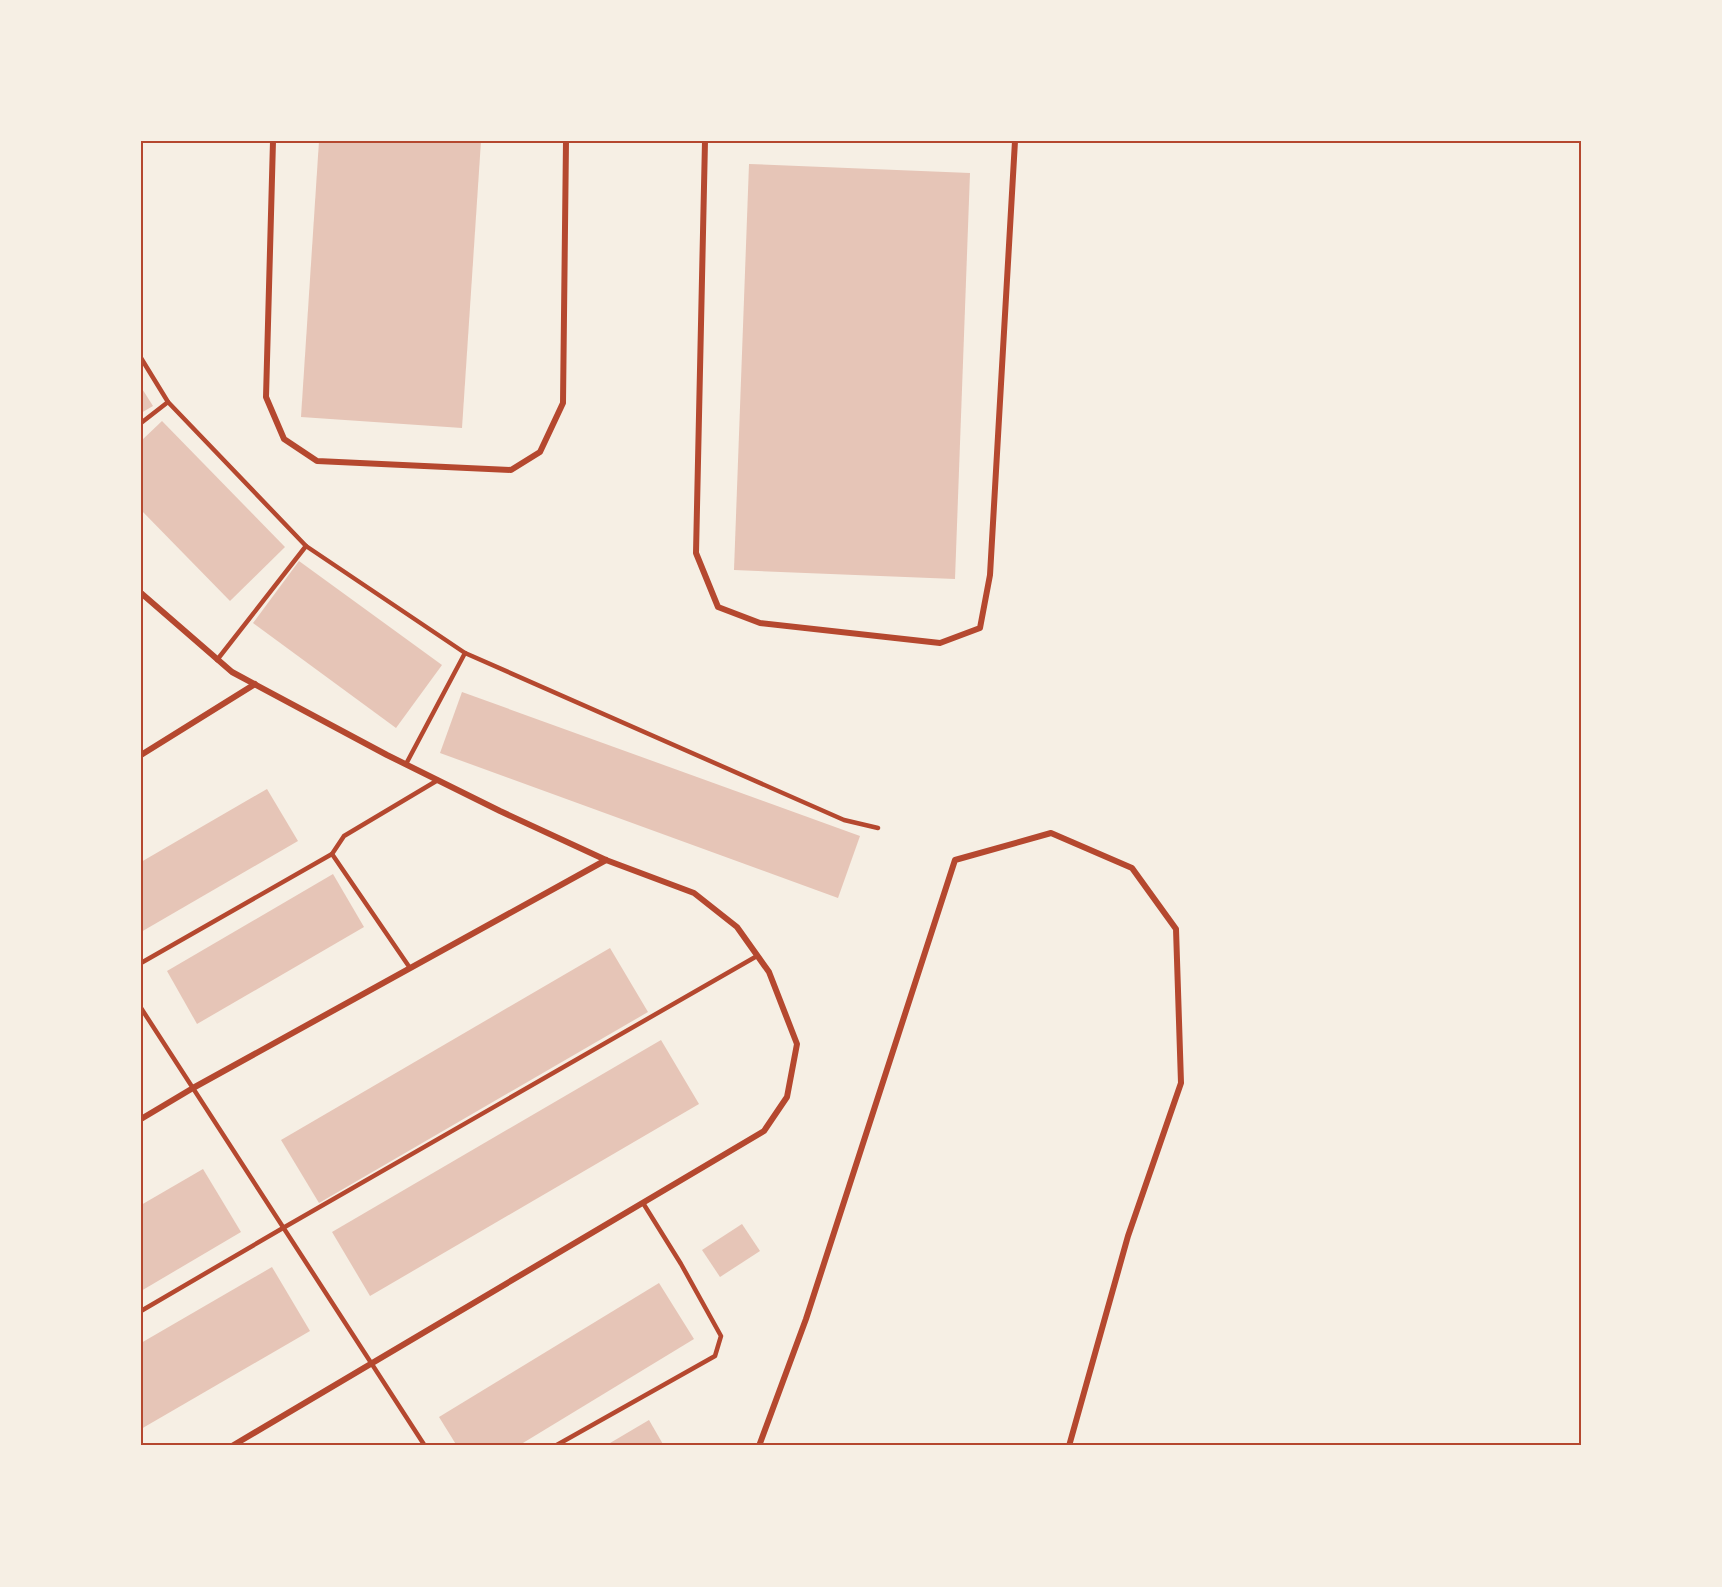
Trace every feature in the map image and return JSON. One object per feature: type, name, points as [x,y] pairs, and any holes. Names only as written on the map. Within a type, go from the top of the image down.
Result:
[{"type":"street","points":[[273,141],[266,396],[284,439],[317,461],[511,470],[540,452],[563,403],[566,141]]},
{"type":"street","points":[[705,141],[696,553],[718,607],[760,623],[940,643],[980,628],[990,575],[1015,141]]},
{"type":"street","points":[[142,598],[232,672],[500,811],[606,860],[694,893],[737,927],[769,972],[797,1044],[787,1097],[764,1131],[232,1446]]},
{"type":"street","points":[[141,755],[255,684]]},
{"type":"street","points":[[759,1446],[806,1318],[955,860],[1051,833],[1132,868],[1176,930],[1181,1083],[1128,1236],[1069,1446]]},
{"type":"street","points":[[141,1119],[606,860]]},
{"type":"lane","points":[[141,358],[168,402],[306,546],[465,654],[844,820],[878,828]]},
{"type":"lane","points":[[141,423],[168,402]]},
{"type":"lane","points":[[217,660],[306,546]]},
{"type":"lane","points":[[406,764],[465,654]]},
{"type":"lane","points":[[141,963],[332,854],[344,836],[438,780]]},
{"type":"lane","points":[[332,854],[410,968]]},
{"type":"lane","points":[[141,1311],[758,956]]},
{"type":"lane","points":[[141,1008],[424,1446]]},
{"type":"lane","points":[[555,1446],[715,1356],[721,1336],[681,1264],[643,1203]]},
{"type":"building","points":[[319,141],[481,141],[462,428],[301,417]]},
{"type":"building","points":[[749,164],[970,173],[955,579],[734,570]]},
{"type":"building","points":[[141,387],[153,406],[141,413]]},
{"type":"building","points":[[162,421],[285,547],[230,601],[141,510],[141,441]]},
{"type":"building","points":[[299,561],[442,665],[396,728],[253,623]]},
{"type":"building","points":[[462,692],[860,836],[838,898],[440,753]]},
{"type":"building","points":[[267,789],[298,841],[141,932],[141,862]]},
{"type":"building","points":[[333,874],[364,927],[197,1024],[167,971]]},
{"type":"building","points":[[610,948],[648,1012],[319,1203],[281,1140]]},
{"type":"building","points":[[661,1040],[699,1104],[370,1296],[332,1232]]},
{"type":"building","points":[[203,1169],[241,1232],[141,1291],[141,1205]]},
{"type":"building","points":[[742,1224],[760,1251],[720,1277],[702,1250]]},
{"type":"building","points":[[272,1267],[310,1331],[141,1429],[141,1343]]},
{"type":"building","points":[[659,1283],[694,1339],[518,1446],[457,1446],[439,1417]]},
{"type":"building","points":[[649,1420],[664,1446],[605,1446]]}]
